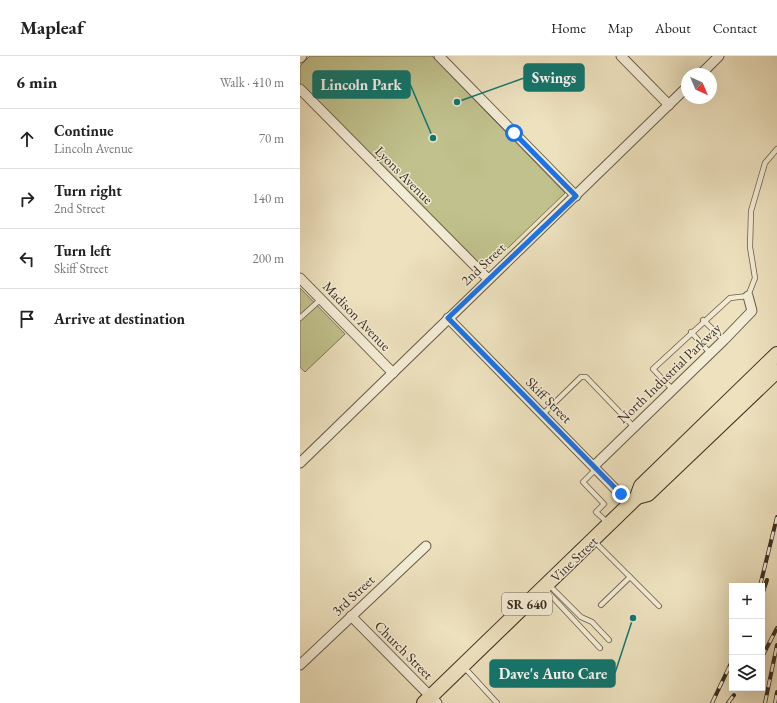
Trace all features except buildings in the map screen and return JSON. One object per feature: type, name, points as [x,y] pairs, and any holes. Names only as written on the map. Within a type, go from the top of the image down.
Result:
[{"type":"main road","name":"Vine Street","points":[[430,701],[463,666],[609,525],[633,500],[642,486],[777,354]]},
{"type":"main road","name":"Vine Street","points":[[633,500],[648,494],[777,371]]},
{"type":"street","points":[[439,56],[576,196]]},
{"type":"street","points":[[621,56],[669,105]]},
{"type":"street","points":[[706,68],[719,56]]},
{"type":"street","name":"Lyons Avenue","points":[[300,89],[488,280]]},
{"type":"street","name":"2nd Street","points":[[300,463],[681,93]]},
{"type":"street","name":"Madison Avenue","points":[[300,278],[393,373]]},
{"type":"street","name":"North Industrial Parkway","points":[[595,467],[752,311],[748,296]]},
{"type":"street","name":"Skiff Street","points":[[448,318],[595,467],[633,500]]},
{"type":"street","name":"3rd Street","points":[[300,665],[426,546]]},
{"type":"street","name":"Church Street","points":[[351,616],[430,701]]},
{"type":"lane","points":[[672,389],[653,369],[703,320],[730,298],[748,296],[755,278],[750,247],[751,210],[765,163],[777,149]]},
{"type":"lane","points":[[300,318],[321,299]]},
{"type":"lane","points":[[703,320],[724,340]]},
{"type":"lane","points":[[691,332],[710,353]]},
{"type":"lane","points":[[543,414],[582,377],[586,378],[634,427]]},
{"type":"lane","points":[[595,467],[583,482],[604,504],[596,512],[609,525]]},
{"type":"lane","points":[[593,540],[658,606]]},
{"type":"lane","points":[[601,605],[630,577]]},
{"type":"lane","points":[[546,586],[581,617],[592,622],[609,640]]},
{"type":"lane","points":[[546,586],[600,648]]},
{"type":"lane","points":[[463,666],[497,703]]},
{"type":"green space","points":[[310,56],[432,56],[565,193],[485,270],[300,83],[300,66]]},
{"type":"green space","points":[[300,288],[345,334],[305,372],[300,367]]},
{"type":"railway","points":[[761,583],[777,517]]},
{"type":"railway","points":[[765,586],[767,580]]},
{"type":"railway","points":[[763,655],[777,628]]},
{"type":"railway","points":[[765,703],[777,645]]},
{"type":"railway","points":[[712,703],[729,667]]},
{"type":"railway","points":[[775,703],[777,692]]},
{"type":"railway","points":[[728,703],[734,695]]},
{"type":"place","name":"Swings","points":[[457,102]]},
{"type":"place","name":"Lincoln Park","points":[[433,138]]},
{"type":"place","name":"Dave's Auto Care","points":[[633,618]]},
{"type":"route","points":[[514,133],[576,196],[448,318],[621,494]]}]
